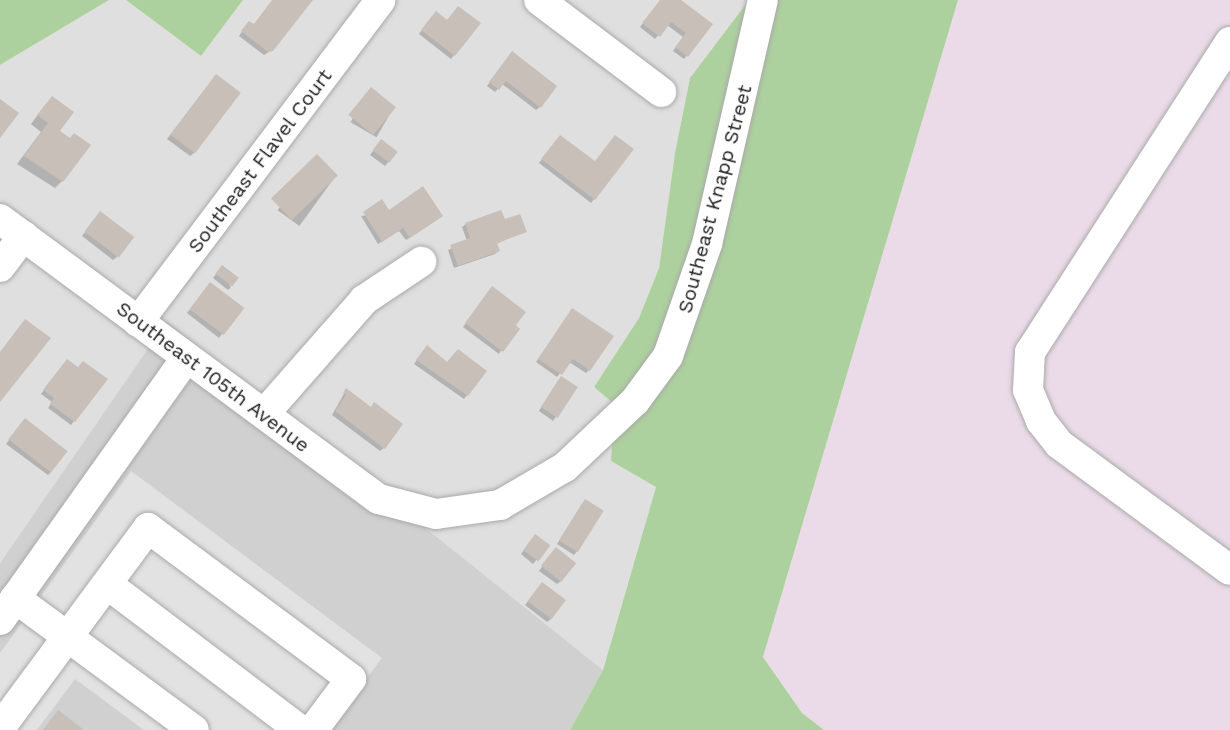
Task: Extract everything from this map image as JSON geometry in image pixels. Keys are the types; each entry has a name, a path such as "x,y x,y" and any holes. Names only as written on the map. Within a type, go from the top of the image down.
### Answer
{"street":[{"name":"Southeast Flavel Court","path":"138,321 381,0"},
{"path":"539,0 661,92"},
{"name":"Southeast Knapp Street","path":"436,514 500,505 541,483 589,446 660,371 676,339 707,244 763,0"},
{"path":"1230,42 1030,352 1028,390 1041,421 1059,444 1230,570"},
{"name":"Southeast 105th Avenue","path":"12,228 379,499 436,514"},
{"path":"0,267 12,228"},
{"path":"264,414 364,300 421,262"},
{"path":"186,358 8,609 68,637 194,730"},
{"path":"0,728 148,528 351,679 313,730"},
{"path":"106,584 300,730"}],"shaded area":[{"path":"109,0 126,0 201,56 243,0 749,0 690,78 675,153 659,268 639,318 594,387 614,404 611,461 656,487 603,670 167,321 0,563 0,65"},
{"path":"958,0 1230,0 1230,730 824,730 802,713 763,657"},
{"path":"167,321 603,670 570,730 0,730 0,563"},
{"path":"131,471 382,658 328,730 144,730 75,679 37,730 0,730 0,653"}],"green space":[{"path":"0,0 109,0 0,65"},
{"path":"126,0 243,0 201,56"},
{"path":"749,0 958,0 763,657 802,713 824,730 570,730 603,670 656,487 611,461 614,404 594,387 639,318 659,268 675,153 690,78"}],"building":[{"path":"272,0 313,0 273,51 268,52 241,31 249,21 254,24"},
{"path":"660,0 681,0 713,24 688,57 675,47 686,33 671,22 660,37 642,23"},
{"path":"458,6 481,23 455,56 421,30 436,11 447,20"},
{"path":"512,51 557,86 541,108 506,81 499,90 489,82"},
{"path":"216,74 241,93 195,153 170,135"},
{"path":"371,87 396,107 373,135 348,115"},
{"path":"52,96 74,112 60,131 70,138 74,133 91,145 63,182 24,156 48,123 37,115"},
{"path":"0,99 19,113 0,138"},
{"path":"560,135 595,161 615,135 634,149 595,200 541,159"},
{"path":"381,139 398,152 389,163 373,150"},
{"path":"317,154 338,176 292,220 271,198"},
{"path":"423,186 443,216 410,238 403,228 382,242 363,212 382,199 389,210"},
{"path":"501,210 505,219 520,214 527,232 497,243 500,251 458,266 450,245 470,238 465,223"},
{"path":"100,211 134,237 119,258 84,232"},
{"path":"222,265 239,278 232,286 215,274"},
{"path":"210,282 244,308 224,335 190,309"},
{"path":"492,286 526,312 516,325 520,329 503,352 465,323"},
{"path":"572,308 614,336 590,371 573,359 562,375 538,359"},
{"path":"25,319 51,338 0,402 0,352"},
{"path":"427,345 447,362 458,349 487,371 468,396 416,360"},
{"path":"67,359 78,367 83,361 108,379 75,422 50,404 54,398 43,390"},
{"path":"561,376 578,387 558,418 541,407"},
{"path":"346,388 371,407 374,402 403,424 385,449 335,411 346,395 343,393"},
{"path":"25,418 68,451 51,473 8,439"},
{"path":"585,499 604,511 578,552 559,541"},
{"path":"535,534 550,545 539,561 523,550"},
{"path":"556,547 576,563 561,582 541,566"},
{"path":"542,582 566,600 552,619 528,601"},
{"path":"58,710 84,730 43,730"}]}
